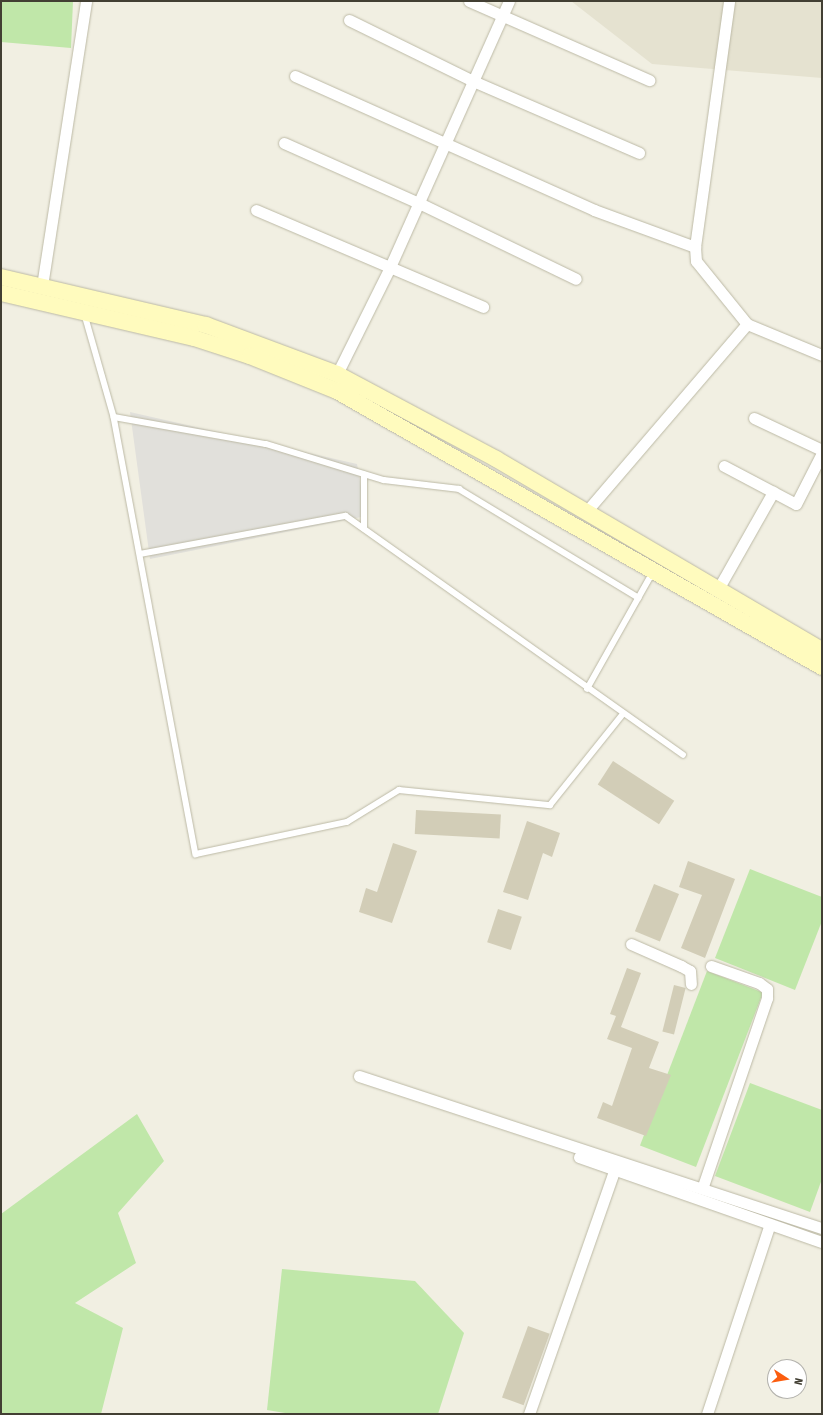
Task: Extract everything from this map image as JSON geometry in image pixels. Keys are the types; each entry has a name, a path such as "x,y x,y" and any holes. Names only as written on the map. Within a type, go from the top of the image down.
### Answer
{"main road":[{"path":"1,277 206,325 337,374 496,459 585,514 822,650"},
{"path":"1,293 84,309 250,356 337,391 822,667"}],"street":[{"path":"42,286 86,1"},
{"path":"469,1 649,80"},
{"path":"337,374 390,267 474,81 508,1"},
{"path":"729,1 695,248 696,261 747,324 822,355"},
{"path":"349,20 474,81 639,153"},
{"path":"295,76 594,210 695,248"},
{"path":"284,143 419,203 576,279"},
{"path":"256,210 483,307"},
{"path":"585,514 747,324"},
{"path":"754,418 822,450"},
{"path":"724,466 796,504 822,453"},
{"path":"717,591 773,492"},
{"path":"631,944 690,971 691,984"},
{"path":"703,1186 767,998 767,989 759,983 711,966"},
{"path":"358,1076 703,1186 822,1228"},
{"path":"579,1157 822,1242"},
{"path":"529,1414 615,1169"},
{"path":"707,1414 770,1224"}],"lane":[{"path":"84,309 114,417 196,854 347,822 399,790 550,805 623,714"},
{"path":"114,417 266,444 364,475 459,489 639,598"},
{"path":"364,475 364,529"},
{"path":"140,554 346,516 587,689 683,755"},
{"path":"587,689 653,572"}],"shaded area":[{"path":"571,1 822,1 822,78 652,64"},
{"path":"130,412 357,464 366,516 150,559"}],"green space":[{"path":"1,1 73,1 71,48 1,42"},
{"path":"750,869 822,897 822,921 795,990 715,958"},
{"path":"707,971 763,993 696,1167 640,1146"},
{"path":"750,1083 822,1110 822,1179 810,1212 715,1176"},
{"path":"137,1114 164,1161 118,1213 136,1263 75,1303 123,1328 101,1414 1,1414 1,1214"},
{"path":"282,1269 415,1281 464,1333 438,1414 291,1414 267,1410"}],"building":[{"path":"613,761 674,801 659,824 598,784"},
{"path":"416,810 501,814 500,838 415,834"},
{"path":"527,821 560,833 552,857 543,853 528,900 503,892"},
{"path":"393,843 417,851 392,923 359,912 366,888 377,892"},
{"path":"688,861 735,879 705,958 681,948 702,895 679,887"},
{"path":"654,884 679,894 660,941 635,931"},
{"path":"498,909 522,917 511,950 487,942"},
{"path":"627,968 641,973 621,1027 659,1042 649,1068 671,1075 646,1136 597,1118 603,1102 612,1106 632,1048 607,1039 616,1016 610,1014"},
{"path":"674,985 686,988 674,1034 662,1032"},
{"path":"528,1326 550,1334 524,1405 502,1397"}]}
